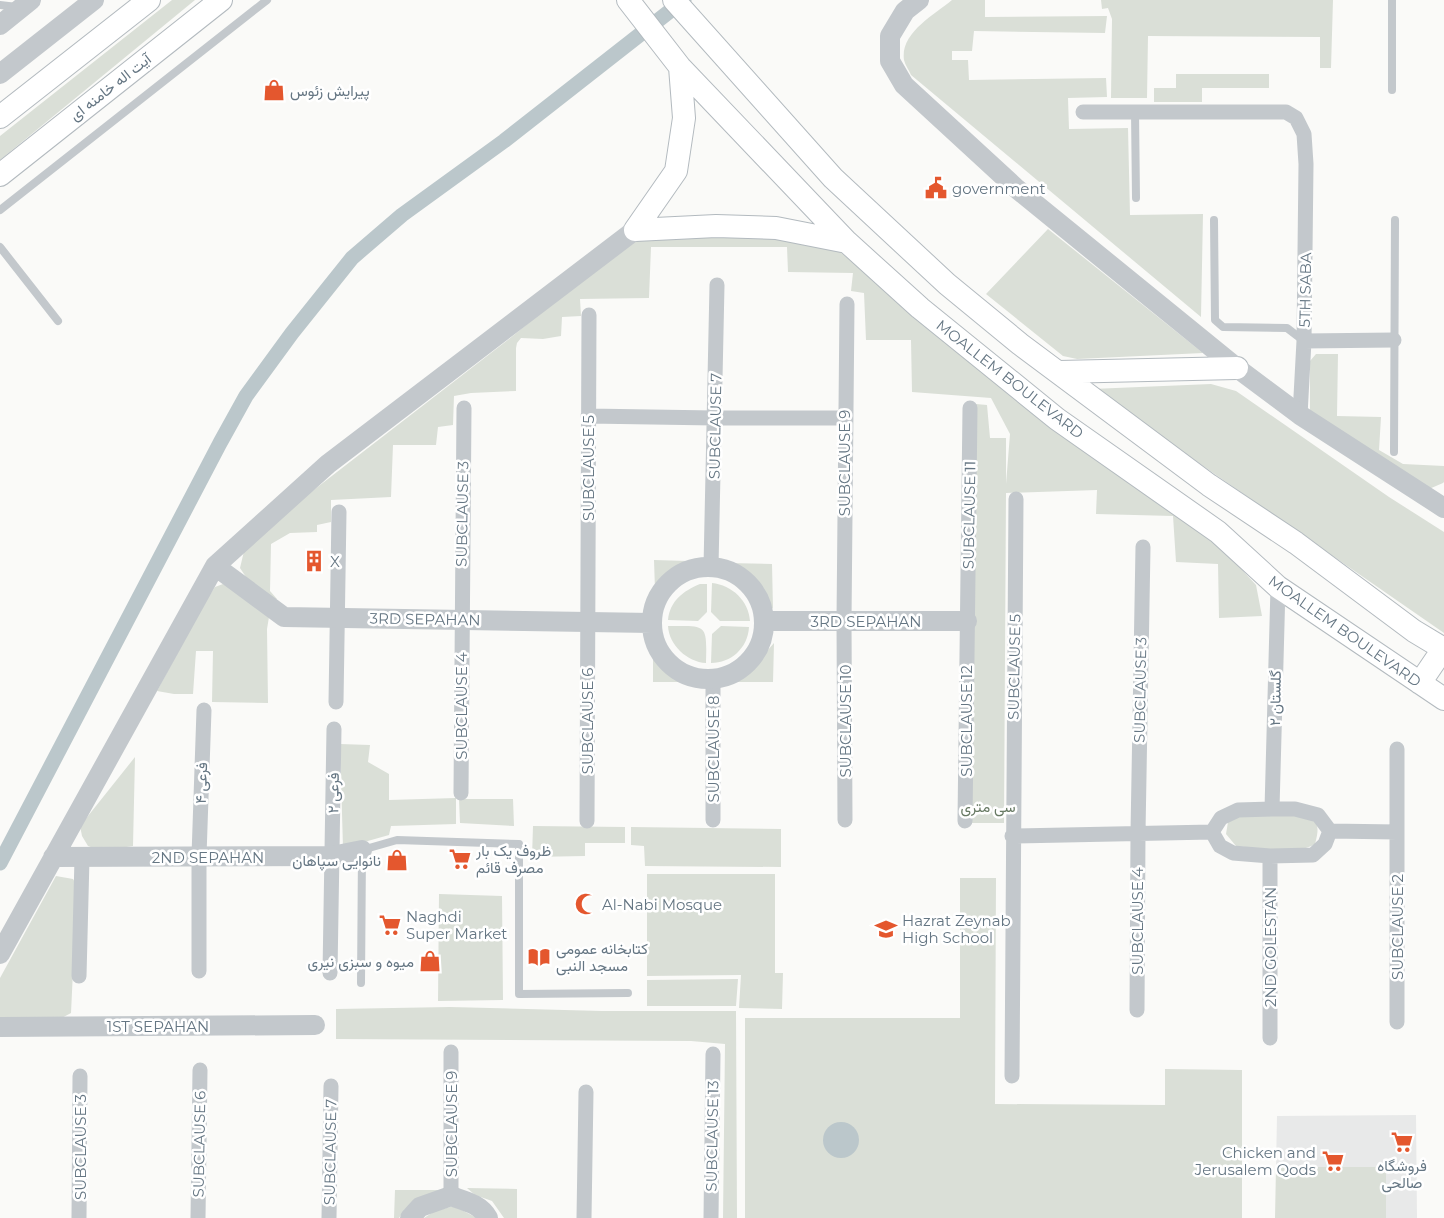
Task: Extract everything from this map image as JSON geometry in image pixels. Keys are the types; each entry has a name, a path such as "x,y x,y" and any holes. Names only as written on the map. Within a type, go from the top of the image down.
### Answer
{"main road":[{"path":"0,116 149,0"},
{"name":"آیت اله خامنه ای","path":"0,175 221,0"},
{"name":"MOALLEM BOULEVARD","path":"628,0 680,67 847,242 920,308 1057,419 1218,532 1278,587 1444,699"},
{"path":"674,0 834,178 947,284 1020,344 1060,372 1208,485 1296,543 1414,631 1444,649 1420,683"},
{"path":"636,230 676,171 684,118 680,67"},
{"path":"636,230 716,226 776,228 847,242"},
{"path":"920,308 947,284"},
{"path":"1060,372 1237,368"}],"street":[{"path":"0,74 94,0"},
{"path":"919,0 905,11 890,36 890,61 904,85 1017,189 1237,368 1300,415 1444,508"},
{"path":"0,25 26,4"},
{"name":"5TH SABA","path":"1083,112 1286,112 1296,118 1304,134 1306,164 1304,342 1300,415"},
{"path":"0,954 215,566 328,464 636,230"},
{"name":"SUBCLAUSE 7","path":"711,567 717,285"},
{"name":"SUBCLAUSE 9","path":"844,621 844,418 847,304"},
{"name":"SUBCLAUSE 5","path":"587,621 589,315"},
{"path":"1304,342 1394,340"},
{"name":"SUBCLAUSE 3","path":"461,620 464,408"},
{"name":"SUBCLAUSE 11","path":"967,621 970,408"},
{"path":"588,416 844,418"},
{"name":"SUBCLAUSE 5","path":"1012,836 1016,498"},
{"path":"336,702 339,512"},
{"name":"SUBCLAUSE 3","path":"1138,833 1143,547"},
{"name":"3RD SEPAHAN","path":"215,566 284,617 652,623"},
{"path":"711,567 728,570 742,578 754,590 762,605 765,621 762,638 755,654 744,667 729,675 713,679 694,678 678,670 664,658 656,642 652,623 655,605 664,589 677,576 693,569 711,567"},
{"name":"گلستان ۲","path":"1272,809 1278,587"},
{"name":"SUBCLAUSE 4","path":"461,620 461,794"},
{"name":"SUBCLAUSE 6","path":"587,621 587,821"},
{"name":"3RD SEPAHAN","path":"765,621 967,621"},
{"name":"SUBCLAUSE 10","path":"844,621 845,820"},
{"name":"SUBCLAUSE 12","path":"966,821 967,621"},
{"name":"SUBCLAUSE 8","path":"713,679 713,820"},
{"name":"فرعی ۴","path":"199,856 204,710"},
{"name":"فرعی ۲","path":"330,973 334,730"},
{"name":"SUBCLAUSE 2","path":"1396,1022 1397,749"},
{"path":"1212,832 1221,818 1238,810 1272,809 1295,809 1318,815 1330,831"},
{"path":"1212,832 1220,846 1233,853 1270,856 1313,855 1325,844 1330,831"},
{"path":"1330,831 1397,832"},
{"path":"1012,1076 1012,836 1212,832"},
{"name":"SUBCLAUSE 4","path":"1137,1010 1138,833"},
{"name":"2ND SEPAHAN","path":"53,857 332,856 362,850"},
{"path":"199,856 199,971"},
{"name":"2ND GOLESTAN","path":"1270,856 1270,1038"},
{"path":"79,976 82,858"},
{"name":"1ST SEPAHAN","path":"0,1027 316,1025"},
{"name":"SUBCLAUSE 9","path":"451,1052 451,1196"},
{"name":"SUBCLAUSE 13","path":"711,1218 713,1054"},
{"name":"SUBCLAUSE 6","path":"198,1218 200,1070"},
{"name":"SUBCLAUSE 3","path":"79,1218 80,1076"},
{"name":"SUBCLAUSE 7","path":"329,1218 331,1086"},
{"path":"584,1218 586,1092"},
{"path":"410,1218 420,1208 451,1196 469,1202 484,1210 488,1218"}],"lane":[{"path":"0,210 267,0"},
{"path":"1392,0 1392,90"},
{"path":"0,5 26,4"},
{"path":"1135,112 1136,198"},
{"path":"1214,220 1215,320 1223,327 1287,328 1304,342"},
{"path":"1394,452 1395,220"},
{"path":"0,247 58,321"},
{"path":"361,983 362,850 397,840 519,844 519,994 628,993"}],"shaded area":[{"path":"1416,1115 1417,1218 1386,1218 1386,1167 1276,1167 1277,1116"},
{"path":"841,1122 854,1127 859,1140 854,1153 841,1158 828,1153 823,1140 828,1127"}],"green space":[{"path":"172,0 195,0 0,160 0,136"},
{"path":"952,0 985,0 985,17 1107,16 1105,33 974,31 972,51 952,51 952,60 968,60 969,80 1106,78 1107,97 1068,98 1069,129 1128,128 1130,215 1203,214 1201,317 911,75 904,60 904,50 907,41 928,18"},
{"path":"1101,0 1333,0 1331,68 1320,68 1320,37 1148,36 1147,98 1111,98 1112,19 1108,8 1102,9"},
{"path":"1176,74 1269,74 1269,88 1202,88 1202,102 1154,102 1154,88 1176,88"},
{"path":"1048,229 1203,353 1077,359 1063,356 986,294"},
{"name":"سی متری","path":"724,231 835,248 1104,465 1221,547 1256,585 1262,616 1219,618 1218,564 1176,562 1173,516 1096,514 1097,490 1006,493 1004,823 971,823 976,404 987,405 990,438 1006,438 1006,484 1010,434 991,398 912,392 911,340 866,340 864,293 851,291 853,273 788,272 787,247 651,247 649,298 580,299 581,316 562,317 561,336 543,339 521,338 516,348 516,391 471,393 454,396 453,425 438,427 436,445 393,445 391,497 331,500 331,522 317,525 317,532 290,533 271,544 270,591 277,599 270,599 246,577 240,568 245,547 271,523 509,339 636,235"},
{"path":"1316,354 1338,354 1337,416 1381,417 1379,450 1403,464 1444,466 1443,483 1429,489 1313,416 1310,410 1310,361"},
{"path":"1211,384 1236,391 1389,497 1444,532 1444,633 1092,389"},
{"path":"654,560 688,561 655,590"},
{"path":"727,563 772,564 773,609 753,583"},
{"path":"712,583 726,587 738,595 746,607 750,621 720,621 711,612"},
{"path":"223,584 239,592 269,617 267,629 268,703 212,702 213,651 196,651 193,694 174,694 157,691 203,605 215,587"},
{"path":"700,584 707,584 707,612 698,621 668,620 671,607 678,598 683,593"},
{"path":"668,626 691,626 702,630 706,640 706,663 692,659 680,651 672,640"},
{"path":"721,626 749,627 748,635 742,648 732,657 711,663 712,634"},
{"path":"774,643 773,682 733,682 753,667"},
{"path":"653,648 670,667 692,682 653,682"},
{"path":"340,744 370,745 368,762 389,774 389,800 456,798 456,824 391,826 389,835 343,848"},
{"path":"135,757 133,846 101,851 88,846 82,836 80,826"},
{"path":"459,799 513,799 514,826 460,823"},
{"path":"1297,813 1313,820 1317,826 1318,831 1315,844 1307,848 1277,850 1236,846 1226,834 1228,822 1239,814"},
{"path":"533,826 625,827 625,843 585,843 585,856 532,857"},
{"path":"631,827 781,829 781,867 645,866 644,846 631,845"},
{"path":"647,874 775,874 775,973 783,973 782,1009 739,1008 741,975 647,976"},
{"path":"56,876 73,879 77,886 71,1013 58,1020 0,1021 0,978"},
{"path":"960,878 996,878 995,1104 1165,1105 1165,1069 1242,1070 1242,1218 745,1218 745,1018 960,1018"},
{"path":"439,894 502,896 503,1000 438,1001"},
{"path":"738,979 736,1006 647,1006 647,980"},
{"path":"450,1007 602,1011 736,1011 737,1218 723,1218 725,1044 691,1041 336,1039 336,1009"},
{"path":"1276,1167 1386,1167 1386,1218 1275,1218"},
{"path":"467,1188 517,1189 517,1218 504,1218 492,1201 475,1195"},
{"path":"395,1190 443,1190 405,1209 399,1218 394,1218"},
{"path":"454,1206 477,1218 424,1218 435,1211"}],"waterway":[{"path":"0,863 220,443 246,396 292,333 352,258 402,215 504,141 684,0"}],"place":[{"name":"پیرایش زئوس","path":"274,90"},
{"name":"government","path":"936,188"},
{"name":"X","path":"314,561"},
{"name":"ظروف یک بار مصرف قائم","path":"460,859"},
{"name":"نانوایی سپاهان","path":"397,860"},
{"name":"Al-Nabi Mosque","path":"586,904"},
{"name":"Naghdi Super Market","path":"390,925"},
{"name":"Hazrat Zeynab High School","path":"886,929"},
{"name":"کتابخانه عمومی مسجد النبی","path":"539,957"},
{"name":"میوه و سبزی نیری","path":"430,961"},
{"name":"فروشگاه صالحی","path":"1402,1142"},
{"name":"Chicken and Jerusalem Qods","path":"1333,1161"}]}
